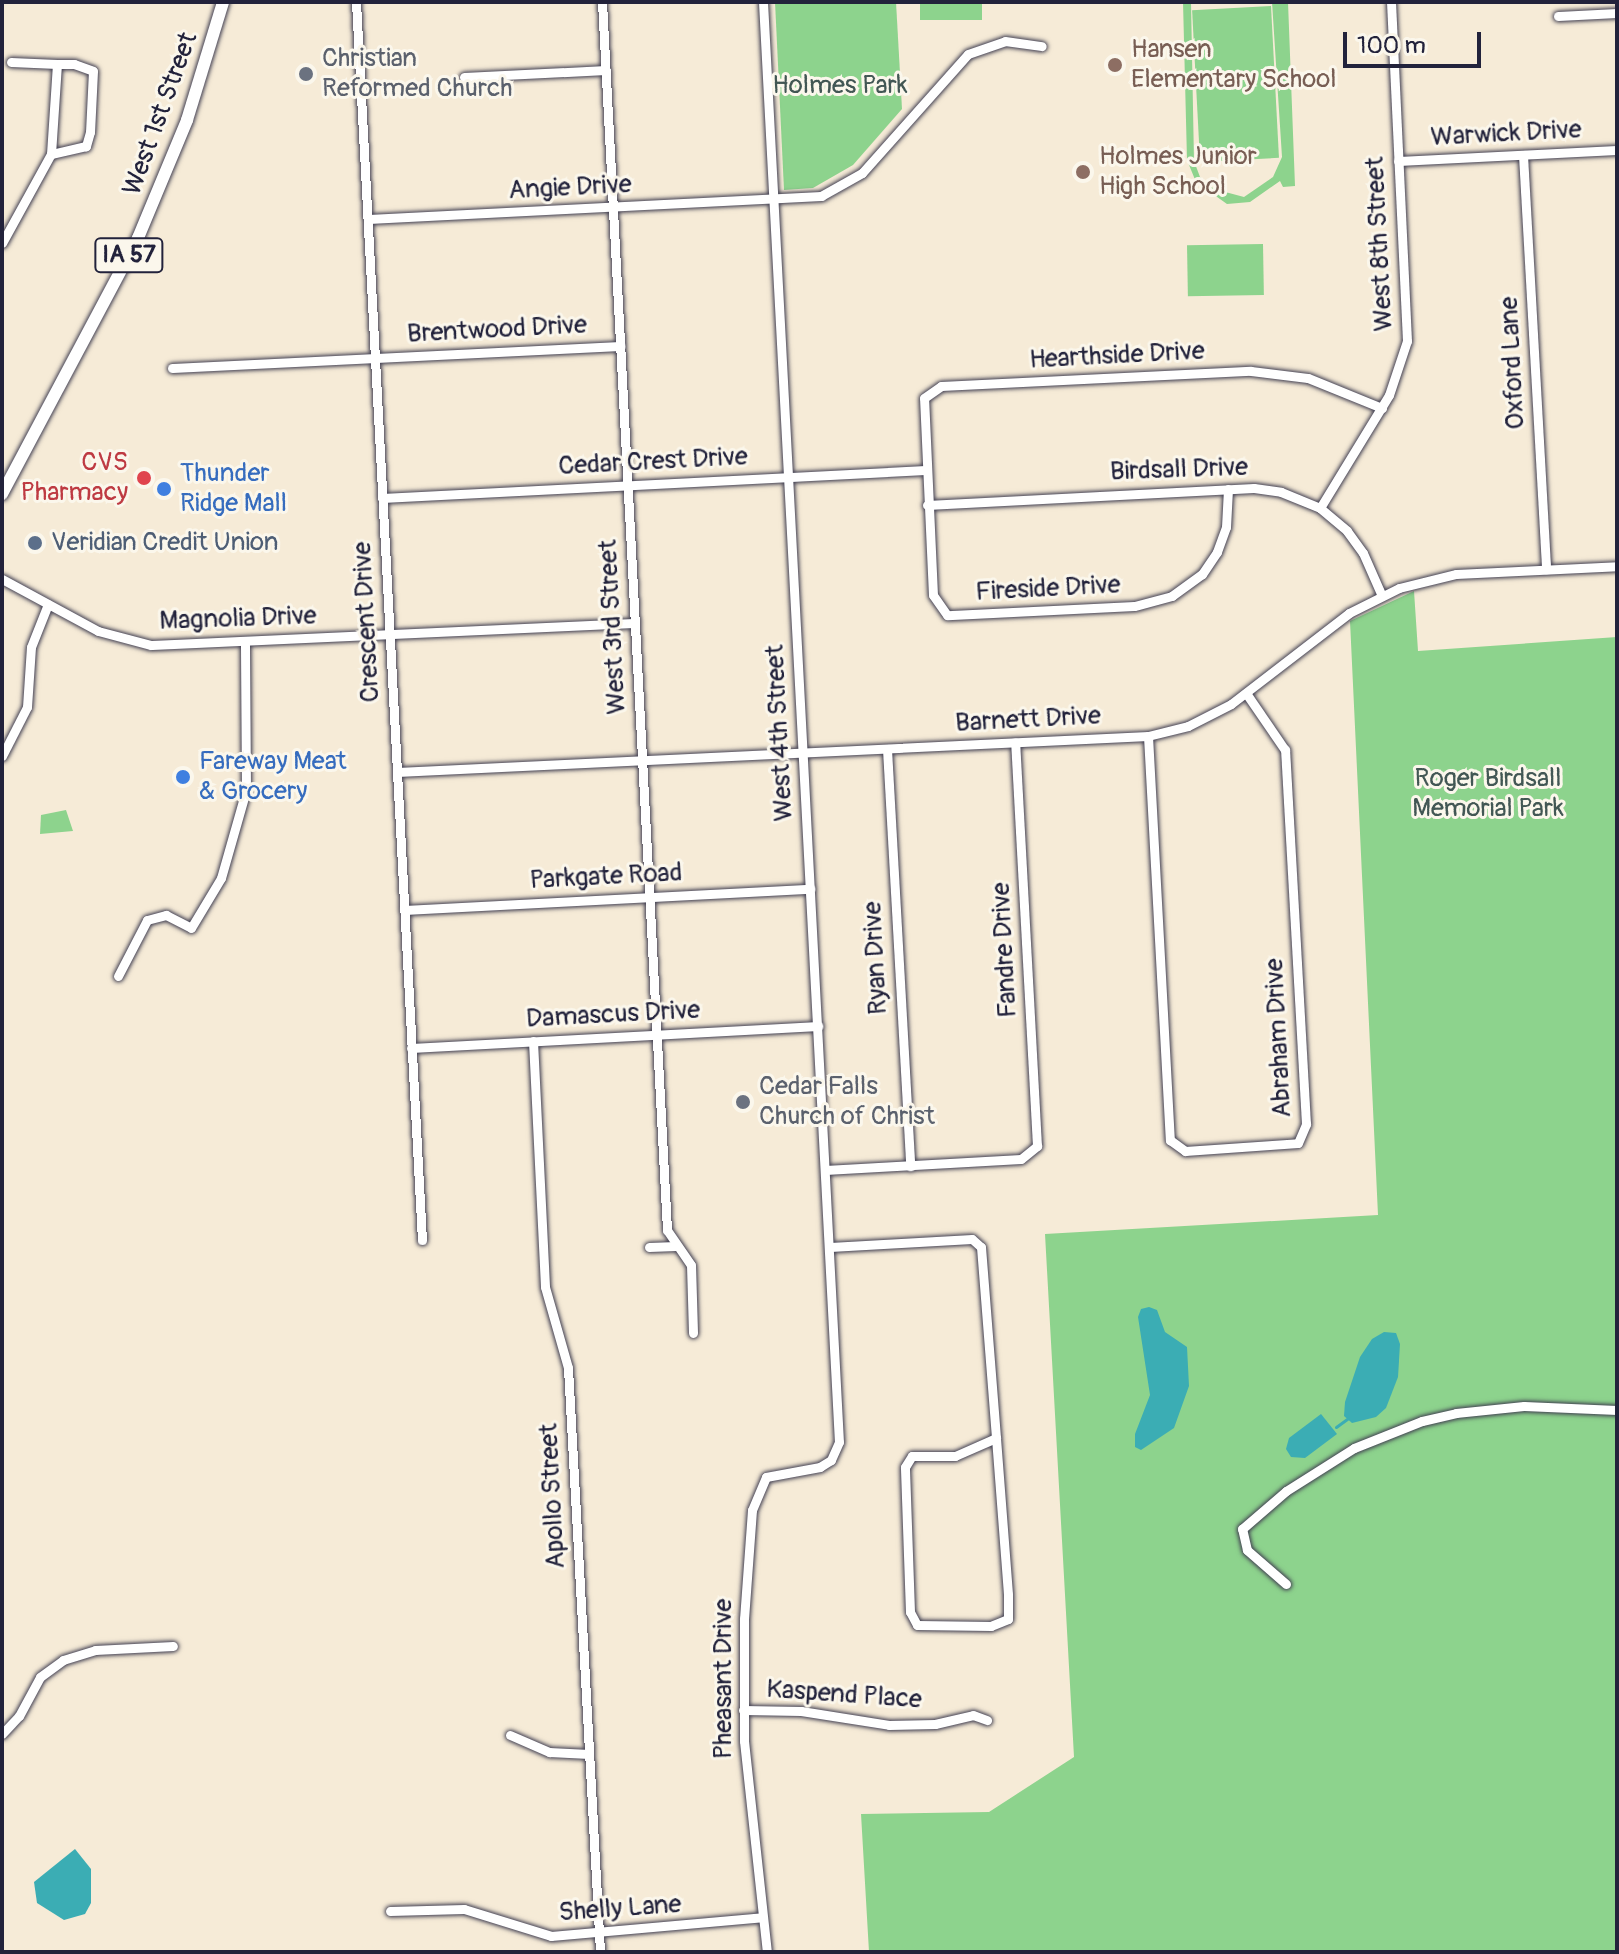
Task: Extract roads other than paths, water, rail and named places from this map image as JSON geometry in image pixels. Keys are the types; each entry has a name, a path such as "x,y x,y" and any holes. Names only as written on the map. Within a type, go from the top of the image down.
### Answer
{"main road":[{"name":"West 1st Street","path":"2,494 138,238 187,120 223,2"}],"street":[{"name":"Crescent Drive","path":"356,2 422,1240"},
{"name":"West 3rd Street","path":"602,2 667,1230 691,1265 693,1333"},
{"name":"West 4th Street","path":"763,2 830,1247 839,1442 831,1460"},
{"name":"West 8th Street","path":"1320,508 1382,408 1401,369 1409,325 1391,2"},
{"path":"1558,16 1617,13"},
{"name":"Angie Drive","path":"368,219 821,196 852,181 956,65 978,48 1005,41 1042,46"},
{"path":"11,62 57,64 93,71 93,105 86,146 49,156"},
{"path":"2,243 49,156 57,64"},
{"path":"464,77 606,70"},
{"name":"Warwick Drive","path":"1398,161 1617,150"},
{"name":"Oxford Lane","path":"1523,155 1546,569"},
{"name":"Brentwood Drive","path":"172,368 620,346"},
{"name":"Hearthside Drive","path":"925,470 922,405 927,393 941,386 1269,371 1324,383 1382,408"},
{"name":"Cedar Crest Drive","path":"382,498 925,470"},
{"name":"Fireside Drive","path":"925,470 934,601 953,616 1134,606 1172,596 1202,574 1217,552 1226,527 1228,489"},
{"name":"Birdsall Drive","path":"927,505 1228,489 1281,492 1320,508 1355,541 1382,596"},
{"name":"Barnett Drive","path":"397,772 1148,736 1202,720 1246,693 1349,613 1382,596 1456,574 1617,566"},
{"name":"Magnolia Drive","path":"2,579 98,631 136,643 245,642 635,623"},
{"path":"2,756 27,707 31,647 48,604"},
{"path":"118,976 147,920 166,915 191,928 221,878 246,790 245,642"},
{"name":"Abraham Drive","path":"1148,736 1170,1140 1185,1151 1298,1143 1306,1124 1285,750 1246,693"},
{"name":"Fandre Drive","path":"910,1166 1021,1159 1033,1153 1037,1139 1015,743"},
{"name":"Ryan Drive","path":"887,749 910,1166"},
{"name":"Parkgate Road","path":"404,910 810,889"},
{"name":"Damascus Drive","path":"411,1048 818,1026"},
{"name":"Apollo Street","path":"533,1041 545,1287 568,1368 600,1952"},
{"path":"825,1170 910,1166"},
{"path":"830,1247 978,1242 996,1438 1008,1619 991,1626 917,1625 910,1612 905,1467 912,1456 955,1456 996,1438"},
{"path":"649,1247 676,1246"},
{"path":"1286,1584 1247,1550 1242,1529 1297,1483 1354,1448 1422,1421 1456,1413 1524,1406 1617,1410"},
{"name":"Pheasant Drive","path":"767,1952 743,1710 745,1607 755,1495 774,1473 820,1467 831,1460"},
{"path":"2,1734 19,1716 40,1677 63,1660 95,1650 173,1646"},
{"name":"Kaspend Place","path":"743,1710 801,1711 889,1725 935,1724 973,1715 987,1720"},
{"path":"510,1735 549,1752 589,1754"},
{"name":"Shelly Lane","path":"390,1911 447,1907 533,1934 599,1933 762,1917"}],"water":[{"path":"1149,1307 1157,1310 1165,1332 1187,1347 1189,1386 1174,1428 1141,1450 1135,1447 1135,1434 1150,1395 1138,1317 1141,1309"},
{"path":"1384,1332 1396,1333 1400,1344 1398,1377 1386,1408 1376,1417 1352,1423 1344,1416 1345,1402 1360,1357 1372,1339"},
{"path":"1321,1414 1337,1434 1305,1458 1291,1457 1286,1449 1289,1438"},
{"path":"75,1849 91,1869 91,1903 85,1914 64,1920 37,1903 34,1882"}],"waterway":[{"path":"1336,1427 1347,1419"}],"place":[{"name":"Hansen Elementary School","path":"1115,65"},
{"name":"Christian Reformed Church","path":"306,74"},
{"name":"Holmes Junior High School","path":"1083,172"},
{"name":"CVS Pharmacy","path":"144,478"},
{"name":"Thunder Ridge Mall","path":"164,489"},
{"name":"Veridian Credit Union","path":"35,543"},
{"name":"Fareway Meat & Grocery","path":"183,777"},
{"name":"Cedar Falls Church of Christ","path":"743,1102"}],"park label":[{"name":"Holmes Park","path":"840,86"},
{"name":"Roger Birdsall Memorial Park","path":"1488,794"}]}
